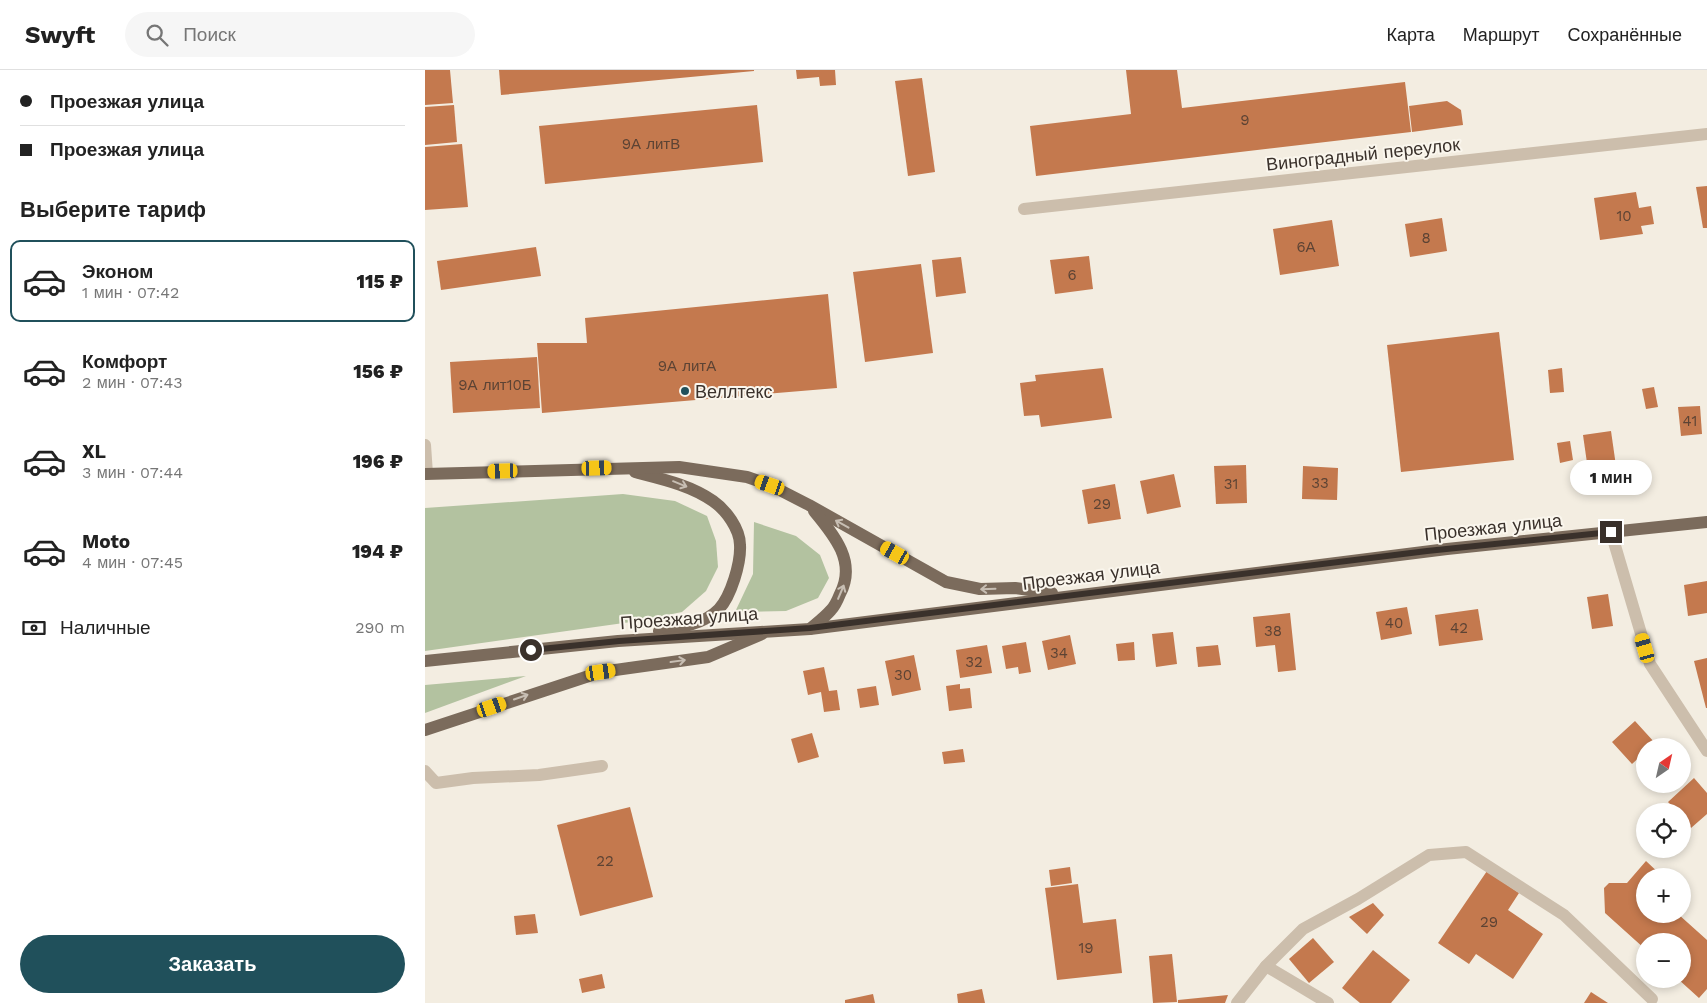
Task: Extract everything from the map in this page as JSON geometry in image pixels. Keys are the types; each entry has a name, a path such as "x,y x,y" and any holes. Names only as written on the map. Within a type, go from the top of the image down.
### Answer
{"main road":[{"path":"426,474 679,467 747,477 770,485 809,505 946,582 979,589 1015,588 1071,595"},
{"path":"616,468 672,481 714,502 733,523 741,544 735,579 719,610 703,620 678,628 619,641"},
{"path":"809,505 835,536 844,554 847,566 843,588 832,609 810,628"},
{"name":"Проезжая улица","path":"425,661 619,641 810,628 1447,549 1707,522"},
{"path":"425,730 601,672 708,657 771,630"}],"street":[{"name":"Виноградный переулок","path":"1024,209 1707,134"},
{"path":"425,445 426,474"},
{"path":"1611,532 1650,664 1707,751"},
{"path":"425,770 435,783 473,778 539,775 603,766"},
{"path":"1237,1003 1266,966 1303,929 1358,899 1429,855 1466,852 1564,915 1652,999"},
{"path":"1266,966 1328,1003"}],"green space":[{"path":"623,494 675,501 707,516 716,541 718,567 706,591 682,612 638,621 425,651 425,508"},
{"path":"754,522 796,536 820,555 829,578 818,598 786,611 735,612 753,574"},
{"path":"526,676 425,713 425,685"}],"building":[{"path":"425,70 450,70 453,103 425,105"},
{"path":"499,70 754,70 754,71 501,95"},
{"path":"796,70 835,70 836,85 820,86 819,77 797,79"},
{"path":"1126,70 1177,70 1182,108 1405,82 1411,132 1036,176 1030,126 1131,114"},
{"path":"922,78 935,172 908,176 895,81"},
{"path":"1447,101 1461,110 1463,125 1412,132 1409,106"},
{"path":"454,105 457,142 425,145 425,107"},
{"path":"757,105 763,162 545,184 539,126"},
{"path":"462,144 468,207 425,210 425,147"},
{"path":"1707,186 1707,228 1703,228 1696,187"},
{"path":"1636,192 1639,208 1651,206 1654,224 1641,226 1643,234 1600,240 1594,198"},
{"path":"1442,218 1447,251 1410,257 1405,224"},
{"path":"1332,220 1339,266 1280,275 1273,229"},
{"path":"536,247 541,276 441,290 437,261"},
{"path":"1089,256 1093,289 1055,294 1050,260"},
{"path":"961,257 966,293 936,297 932,260"},
{"path":"921,264 933,353 865,362 853,272"},
{"path":"828,294 837,388 542,413 537,343 587,343 585,318"},
{"path":"1499,332 1514,460 1401,472 1387,345"},
{"path":"537,357 540,408 453,413 450,362"},
{"path":"1103,368 1112,418 1041,427 1039,415 1024,416 1020,383 1036,381 1035,375"},
{"path":"1562,368 1564,392 1550,393 1548,370"},
{"path":"1654,387 1658,407 1646,409 1642,389"},
{"path":"1700,406 1702,434 1681,436 1678,407"},
{"path":"1611,431 1616,466 1588,470 1583,435"},
{"path":"1570,441 1573,460 1560,463 1557,443"},
{"path":"1246,465 1247,503 1216,504 1214,466"},
{"path":"1303,466 1338,468 1337,500 1302,499"},
{"path":"1174,474 1181,507 1147,514 1140,481"},
{"path":"1115,484 1121,519 1088,524 1082,490"},
{"path":"1707,581 1707,613 1688,616 1684,585"},
{"path":"1608,594 1613,626 1592,629 1587,597"},
{"path":"1407,607 1412,634 1381,640 1376,612"},
{"path":"1478,609 1483,640 1439,646 1435,615"},
{"path":"1290,613 1296,670 1278,672 1275,645 1256,647 1253,617"},
{"path":"1173,632 1177,664 1156,667 1152,634"},
{"path":"1070,635 1076,664 1048,670 1042,641"},
{"path":"1026,642 1031,672 1019,674 1018,667 1006,669 1002,646"},
{"path":"1134,642 1135,660 1118,661 1116,644"},
{"path":"987,645 992,673 960,678 956,650"},
{"path":"1218,645 1221,665 1198,667 1196,647"},
{"path":"914,655 921,690 892,696 885,661"},
{"path":"1707,658 1707,708 1706,708 1694,661"},
{"path":"824,667 829,691 837,690 840,710 824,712 821,692 808,695 803,671"},
{"path":"960,684 960,689 970,688 972,708 949,711 946,686"},
{"path":"876,686 879,705 860,708 857,689"},
{"path":"1635,721 1650,738 1636,738 1636,760 1632,764 1612,742"},
{"path":"812,733 819,757 798,763 791,739"},
{"path":"963,749 965,762 944,764 942,752"},
{"path":"1694,778 1707,793 1707,814 1691,828 1691,803 1668,802 1678,793 1691,793 1691,781"},
{"path":"630,807 653,897 580,916 557,825"},
{"path":"1646,861 1653,868 1640,868"},
{"path":"1070,867 1072,883 1051,886 1049,870"},
{"path":"1487,871 1519,893 1508,910 1543,934 1513,979 1476,954 1469,964 1438,943"},
{"path":"1636,873 1636,923 1688,923 1707,940 1707,989 1699,998 1688,988 1691,988 1691,933 1636,933 1636,941 1605,913 1604,888 1609,883 1627,883"},
{"path":"1078,884 1083,923 1116,919 1122,973 1057,980 1045,888"},
{"path":"1373,903 1384,915 1367,934 1349,917"},
{"path":"535,914 538,933 516,935 514,916"},
{"path":"1313,938 1334,962 1309,983 1289,959"},
{"path":"1373,950 1410,980 1391,1003 1360,1003 1342,988"},
{"path":"1172,954 1177,1002 1153,1003 1149,956"},
{"path":"602,974 605,988 582,993 579,979"},
{"path":"982,989 985,1003 958,1003 957,994"},
{"path":"1591,992 1608,1003 1584,1003"},
{"path":"873,994 875,1003 845,1003 845,1000"},
{"path":"1228,995 1225,1003 1178,1003 1178,1000"}],"place":[{"name":"Веллтекс","path":"685,391"}],"route":[{"path":"531,650 619,641 810,628 1427,551 1611,532"}]}
